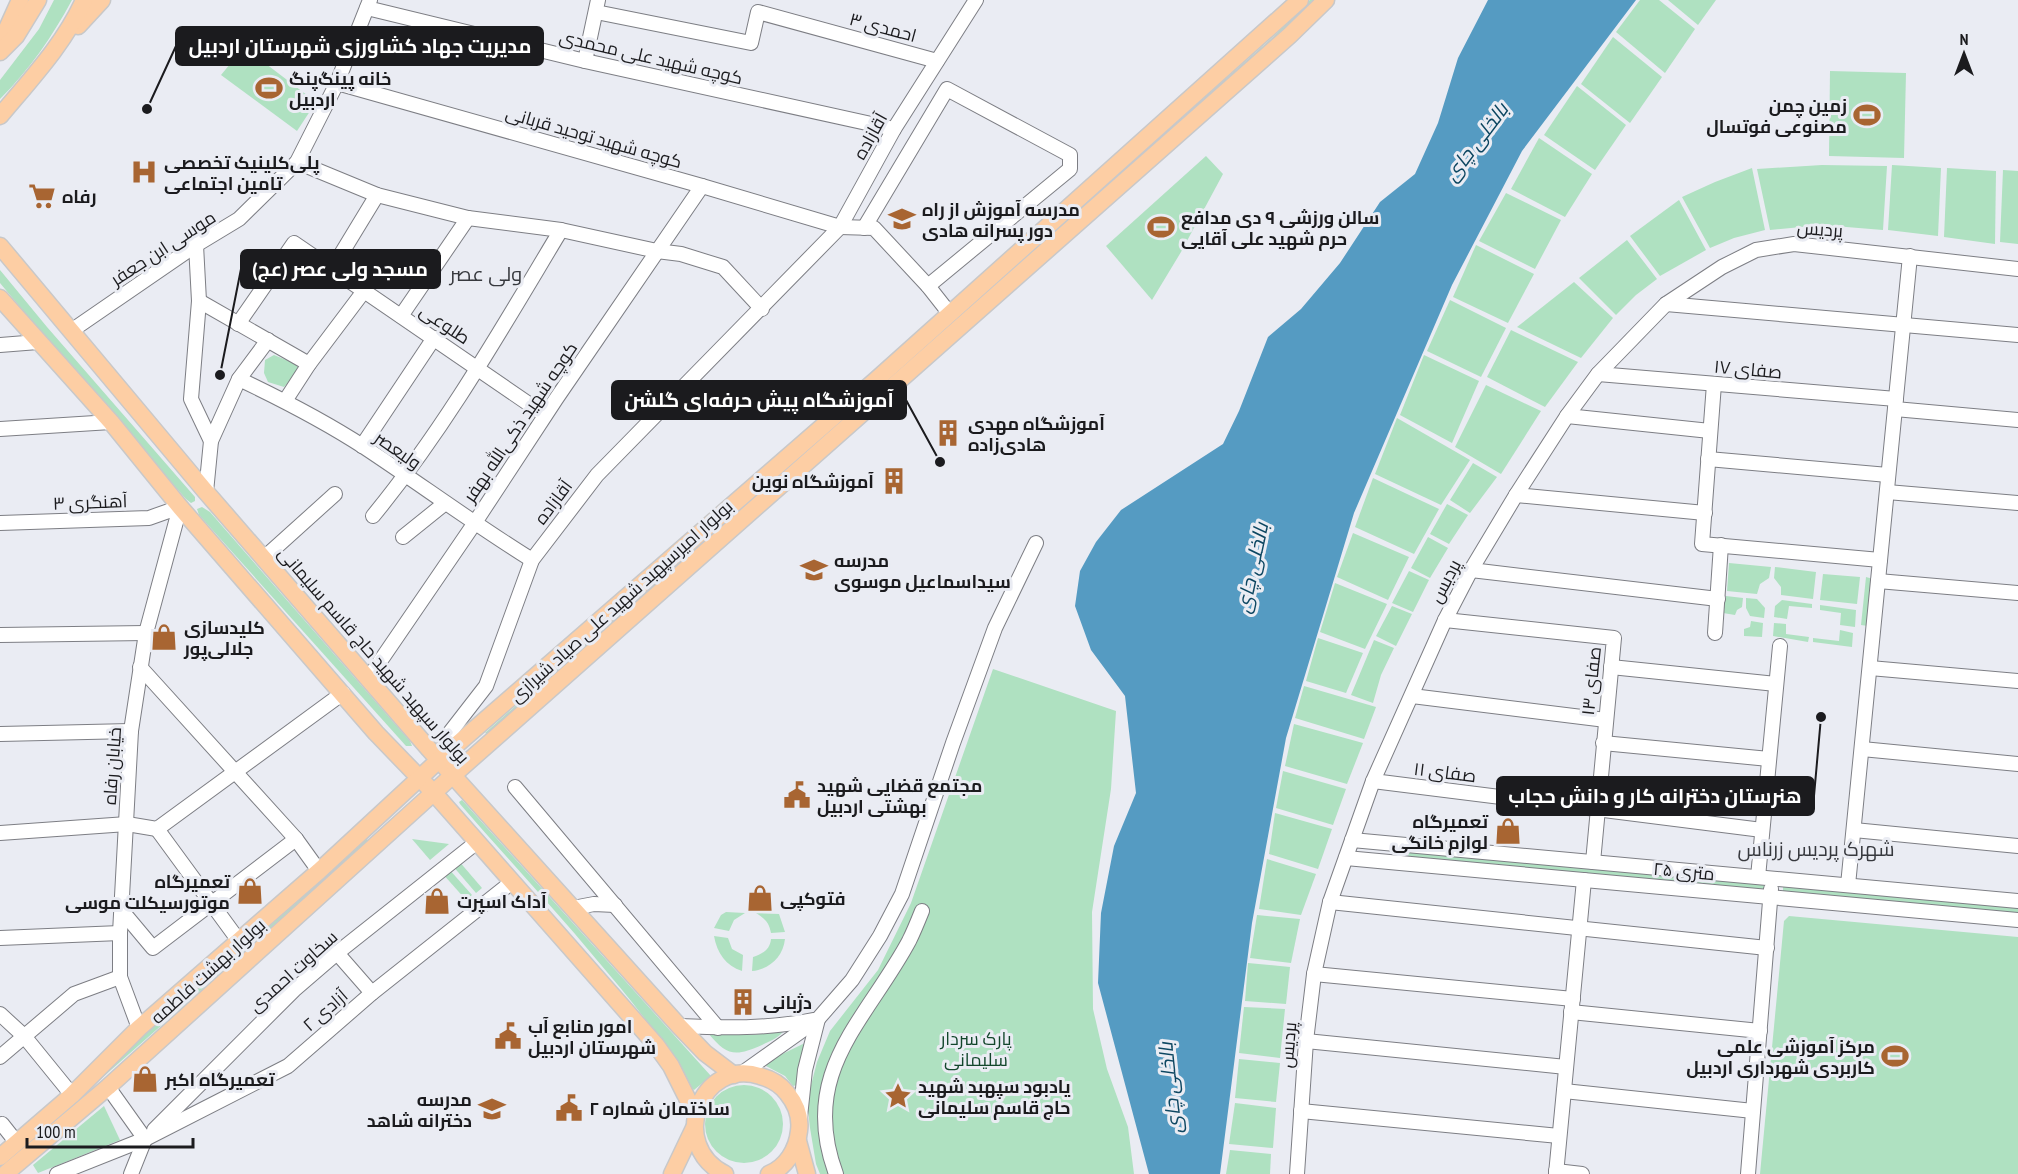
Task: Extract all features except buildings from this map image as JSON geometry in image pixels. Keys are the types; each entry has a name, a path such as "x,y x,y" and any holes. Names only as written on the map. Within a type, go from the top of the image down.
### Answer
{"main road":[{"path":"0,44 20,0"},
{"path":"0,52 16,36 38,0"},
{"name":"بولوار امیرسپهبد شهید علی صیاد شیرازی","path":"434,793 955,320 1300,0"},
{"name":"بولوار امیرسپهبد شهید علی صیاد شیرازی","path":"420,778 1289,36 1326,0"},
{"path":"0,116 96,1"},
{"name":"بولوار سپهبد شهید حاج قاسم سلیمانی","path":"0,246 206,492 453,776 679,1026 705,1053 738,1075"},
{"path":"0,298 111,422 180,507 376,733 434,793 656,1045 671,1066 695,1121 696,1140 700,1152 708,1162 725,1174"},
{"name":"بولوار بهشت فاطمه","path":"0,1157 72,1095 139,1029 319,871 420,778"},
{"name":"بولوار بهشت فاطمه","path":"5,1174 108,1087 434,793"},
{"path":"672,1174 695,1121 700,1101 709,1089 721,1080 738,1075 756,1075 771,1079 783,1088 795,1107 807,1174"},
{"path":"769,1174 784,1164 792,1153 799,1135"}],"street":[{"name":"آقازاده","path":"439,760 448,735 486,686 532,560 597,475 840,228 894,129 976,0"},
{"name":"کوچه شهید علی محمدی","path":"369,4 585,61 894,129"},
{"name":"موسی ابن جعفر","path":"71,331 196,245 240,219 297,162 338,82 369,4"},
{"name":"احمدی ۳","path":"597,6 751,43 758,12 937,61"},
{"path":"585,61 597,6"},
{"name":"کوچه شهید توحید قربانی","path":"338,82 840,228 864,228"},
{"path":"864,228 947,89 1070,155 1070,169 928,286"},
{"path":"297,162 377,195 468,218 561,230 681,254 723,267 762,309"},
{"name":"کوچه شهید ذکی‌الله بهفر","path":"368,679 702,186"},
{"path":"332,269 377,195"},
{"path":"401,316 468,218"},
{"path":"864,228 874,228 928,286 955,320"},
{"path":"373,516 405,476 478,369 561,230"},
{"name":"طلوعی","path":"238,324 294,243 545,415"},
{"name":"پردیس","path":"1297,1174 1306,1041 1314,974 1330,902 1373,781 1445,620 1471,570 1567,416 1598,374 1666,304 1722,267 1756,250 1794,244 2018,269"},
{"path":"196,245 199,301 191,399 211,441"},
{"path":"1848,885 1910,256"},
{"path":"285,401 309,364 364,291"},
{"path":"199,301 309,364"},
{"path":"1666,304 2018,335"},
{"path":"362,446 434,338"},
{"path":"206,492 211,441 239,379 267,340"},
{"path":"0,345 38,342"},
{"name":"صفای ۱۷","path":"1598,374 1714,384 2018,420"},
{"name":"ولیعصر","path":"239,379 285,401 362,446 444,504 532,560"},
{"path":"1714,384 1702,544 1880,560"},
{"path":"1567,416 1710,431"},
{"path":"0,429 111,422"},
{"path":"1708,459 1888,475"},
{"path":"1887,492 2018,503"},
{"path":"264,558 335,494"},
{"path":"1516,495 1704,513"},
{"path":"403,537 444,504"},
{"name":"آهنگری ۳","path":"0,523 149,518 180,507"},
{"name":"خیابان رفاه","path":"139,1029 120,977 120,933 131,731 146,633 180,507"},
{"path":"738,1075 818,1019 852,980 902,894 995,628 1036,543"},
{"path":"1715,633 1720,545"},
{"path":"1471,570 1718,599"},
{"path":"1878,581 2018,592"},
{"name":"صفای ۱۳","path":"1445,620 1614,638 1593,862"},
{"path":"0,636 146,633"},
{"path":"1758,877 1780,646"},
{"path":"140,667 296,839 319,871"},
{"path":"1611,667 1776,684"},
{"path":"1870,668 2018,681"},
{"path":"0,833 127,824 158,828 343,693"},
{"path":"1412,696 1606,720"},
{"path":"0,734 131,731"},
{"path":"1604,743 1769,759"},
{"path":"1862,749 2018,764"},
{"name":"صفای ۱۱","path":"1373,781 1762,830"},
{"path":"515,787 718,1028"},
{"path":"158,828 239,941"},
{"path":"1854,830 2018,846"},
{"path":"122,911 153,948 296,839"},
{"name":"۲۵ متری","path":"1352,840 2018,901"},
{"name":"سخاوت احمدی","path":"145,1139 294,990 477,842"},
{"name":"۲۵ متری","path":"1346,858 2018,920"},
{"path":"1748,1174 1772,878"},
{"path":"1582,1174 1556,1173 1584,880"},
{"name":"آزادی ۲","path":"57,1174 145,1139 288,1066 372,993 512,882"},
{"path":"1330,902 1767,948"},
{"path":"573,908 594,904 615,905"},
{"path":"836,1174 829,1150 825,1118 832,1072 844,1043 909,941 922,911"},
{"path":"0,938 120,933"},
{"path":"337,954 372,993"},
{"path":"1314,974 1572,1005 1760,1031"},
{"path":"0,1058 74,994 120,977"},
{"path":"0,1014 24,1036 72,1095"},
{"path":"679,1026 718,1028 790,1025 818,1019"},
{"path":"799,1135 805,1070 818,1019"},
{"path":"1306,1041 1566,1067"},
{"path":"108,1087 145,1139 130,1174"},
{"path":"1564,1091 1753,1110"},
{"path":"1301,1112 1559,1136"},
{"path":"0,1125 2,1124 17,1143"}],"green space":[{"path":"54,0 72,0 40,52 0,99 0,80 39,29"},
{"path":"1310,0 1318,0 960,317 958,314 1272,38"},
{"path":"1640,0 1659,0 1695,29 1665,73 1616,32"},
{"path":"1668,0 1716,0 1698,25"},
{"path":"1613,37 1662,77 1630,123 1581,84"},
{"name":"خانه پینگ‌پنگ اردبیل","path":"244,47 316,102 297,131 221,75"},
{"name":"زمین چمن مصنوعی فوتسال","path":"1830,71 1906,73 1904,158 1829,156"},
{"path":"1577,86 1626,125 1595,170 1544,135"},
{"path":"1539,138 1592,174 1565,217 1511,189"},
{"name":"سالن ورزشی ۹ دی مدافع حرم شهید علی آقایی","path":"1206,156 1223,174 1152,300 1106,246"},
{"path":"1822,165 1887,166 1883,230 1822,225 1770,230 1757,169"},
{"path":"1892,165 1941,168 1938,236 1888,230"},
{"path":"1752,168 1765,230 1734,238 1710,248 1682,197"},
{"path":"1947,168 1996,171 1995,244 1944,237"},
{"path":"2003,170 2018,171 2018,244 2000,242"},
{"path":"1506,193 1561,220 1535,269 1479,241"},
{"path":"1679,200 1706,250 1660,276 1630,236"},
{"path":"1627,240 1657,279 1636,295 1616,315 1579,278"},
{"path":"1476,245 1534,274 1508,323 1453,297"},
{"path":"0,270 195,497 195,501 191,503 186,499 79,378 0,283"},
{"path":"1574,282 1613,318 1581,358 1517,327"},
{"path":"1450,300 1506,328 1481,377 1427,351"},
{"path":"1511,330 1578,362 1545,407 1487,377"},
{"path":"923,345 928,346 488,734 485,733"},
{"path":"274,355 296,364 299,370 284,387 268,382 264,373 265,360"},
{"path":"1424,355 1479,381 1452,443 1400,415"},
{"path":"1486,385 1541,411 1501,474 1455,447"},
{"path":"1397,418 1470,460 1441,505 1375,474"},
{"path":"1473,463 1497,477 1470,513 1450,500"},
{"path":"1373,478 1439,509 1414,554 1355,527"},
{"path":"1447,504 1468,515 1449,544 1430,534"},
{"path":"202,507 210,512 412,746 406,746 199,515 197,509"},
{"path":"1353,533 1409,557 1388,600 1337,577"},
{"path":"1428,537 1448,548 1430,578 1411,568"},
{"path":"1729,563 1771,567 1769,578 1760,584 1757,594 1727,591"},
{"path":"1775,567 1816,572 1813,599 1781,595 1781,587 1774,578"},
{"path":"1409,571 1429,580 1413,612 1392,603"},
{"path":"1823,574 1860,577 1857,604 1820,600"},
{"path":"1866,577 1873,579 1868,626 1861,625"},
{"path":"1335,583 1387,604 1365,649 1320,632"},
{"path":"1726,596 1743,598 1742,607 1735,615 1723,613"},
{"path":"1746,598 1757,599 1765,608 1764,618 1750,616 1746,608"},
{"path":"1782,600 1812,604 1812,608 1789,606 1787,619 1774,617 1775,606"},
{"path":"1820,605 1856,610 1855,627 1840,625 1841,613 1820,610"},
{"path":"1392,606 1412,614 1396,646 1376,636"},
{"path":"1751,621 1763,623 1762,637 1744,636 1744,629 1750,627"},
{"path":"1774,623 1786,624 1786,634 1809,637 1808,642 1773,636"},
{"path":"1840,630 1853,633 1852,647 1813,642 1813,638 1839,641"},
{"path":"1318,638 1363,653 1346,693 1306,681"},
{"path":"1374,640 1394,648 1381,675 1373,703 1351,695"},
{"name":"پارک سردار سلیمانی","path":"993,669 1116,711 1111,789 1092,912 1093,1009 1107,1069 1128,1127 1134,1174 820,1174 816,1164 807,1101 817,1062 830,1031 878,970 911,903"},
{"path":"1304,686 1376,707 1364,739 1295,718"},
{"path":"1294,724 1363,743 1347,784 1285,766"},
{"path":"1283,771 1346,789 1333,825 1276,808"},
{"path":"462,800 711,1076 694,1090 690,1087 669,1053 634,1005 563,920 460,804"},
{"path":"1275,813 1332,829 1318,869 1269,854"},
{"path":"367,839 369,842 0,1168 0,1162 362,841"},
{"path":"412,839 449,844 430,860"},
{"path":"1409,852 1765,885 1765,890 1408,857"},
{"path":"1267,859 1316,874 1301,915 1259,909"},
{"path":"458,860 482,888 476,893 452,865"},
{"path":"448,868 472,895 466,900 442,873"},
{"path":"1783,885 2018,907 2018,913 1783,892"},
{"path":"726,912 745,913 734,920 729,931 714,928 721,915"},
{"path":"756,913 779,914 785,932 771,933 766,921"},
{"path":"1257,915 1300,919 1291,963 1250,958"},
{"name":"مرکز آموزشی علمی کاربردی شهرداری اردبیل","path":"1789,916 2018,937 2018,1174 1760,1174 1784,921"},
{"path":"714,936 728,938 732,949 743,955 742,971 731,966 723,958"},
{"path":"771,939 785,939 782,951 770,965 752,971 753,957 765,951"},
{"path":"1248,963 1290,967 1286,1004 1245,1001"},
{"path":"1244,1007 1285,1009 1280,1058 1239,1053"},
{"path":"783,1032 762,1045 738,1053 726,1050 708,1033 750,1035"},
{"path":"807,1042 797,1085 793,1086 785,1076 766,1066 768,1061"},
{"path":"1239,1059 1280,1063 1276,1102 1235,1098"},
{"path":"736,1085 752,1085 766,1091 777,1102 783,1116 783,1132 777,1146 766,1157 752,1163 736,1163 722,1157 711,1146 705,1132 705,1116 711,1102 722,1091"},
{"path":"1235,1103 1276,1108 1273,1148 1229,1144"},
{"path":"104,1106 120,1140 38,1173 33,1165"},
{"path":"1230,1150 1271,1154 1270,1174 1226,1174"}],"water":[{"name":"بالخلی چای","path":"1488,0 1636,0 1522,151 1452,285 1354,513 1286,738 1252,923 1220,1174 1149,1174 1098,983 1101,913 1114,846 1136,793 1125,696 1091,650 1075,606 1080,571 1096,542 1121,510 1223,444 1239,411 1268,337 1301,309 1340,263 1380,202 1415,174 1438,123 1458,58"}],"place":[{"name":"خانه پینگ‌پنگ اردبیل","path":"269,88"},
{"name":"مدیریت جهاد کشاورزی شهرستان اردبیل","path":"147,109"},
{"name":"زمین چمن مصنوعی فوتسال","path":"1867,115"},
{"name":"پلی‌کلینیک تخصصی تامین اجتماعی","path":"144,172"},
{"name":"رفاه","path":"42,196"},
{"name":"مدرسه آموزش از راه دور پسرانه هادی","path":"902,219"},
{"name":"سالن ورزشی ۹ دی مدافع حرم شهید علی آقایی","path":"1161,227"},
{"name":"مسجد ولی عصر (عج)","path":"220,375"},
{"name":"آموزشگاه مهدی هادی‌زاده","path":"948,433"},
{"name":"آموزشگاه پیش حرفه‌ای گلشن","path":"940,462"},
{"name":"آموزشگاه نوین","path":"894,481"},
{"name":"مدرسه سیداسماعیل موسوی","path":"814,570"},
{"name":"کلیدسازی جلالی‌پور","path":"164,637"},
{"name":"هنرستان دخترانه کار و دانش حجاب","path":"1821,717"},
{"name":"مجتمع قضایی شهید بهشتی اردبیل","path":"797,795"},
{"name":"تعمیرگاه لوازم خانگی","path":"1508,831"},
{"name":"تعمیرگاه موتورسیکلت موسی","path":"250,891"},
{"name":"فتوکپی","path":"760,898"},
{"name":"آداک اسپرت","path":"437,901"},
{"name":"دژبانی","path":"743,1002"},
{"name":"امور منابع آب شهرستان اردبیل","path":"508,1036"},
{"name":"مرکز آموزشی علمی کاربردی شهرداری اردبیل","path":"1895,1056"},
{"name":"تعمیرگاه اکبر","path":"145,1079"},
{"name":"یادبود سپهبد شهید حاج قاسم سلیمانی","path":"898,1096"},
{"name":"ساختمان شماره ۲","path":"569,1108"},
{"name":"مدرسه دخترانه شاهد","path":"492,1109"}],"district":[{"name":"ولی عصر","path":"486,274"},
{"name":"شهرک پردیس زرناس","path":"1816,849"}]}
